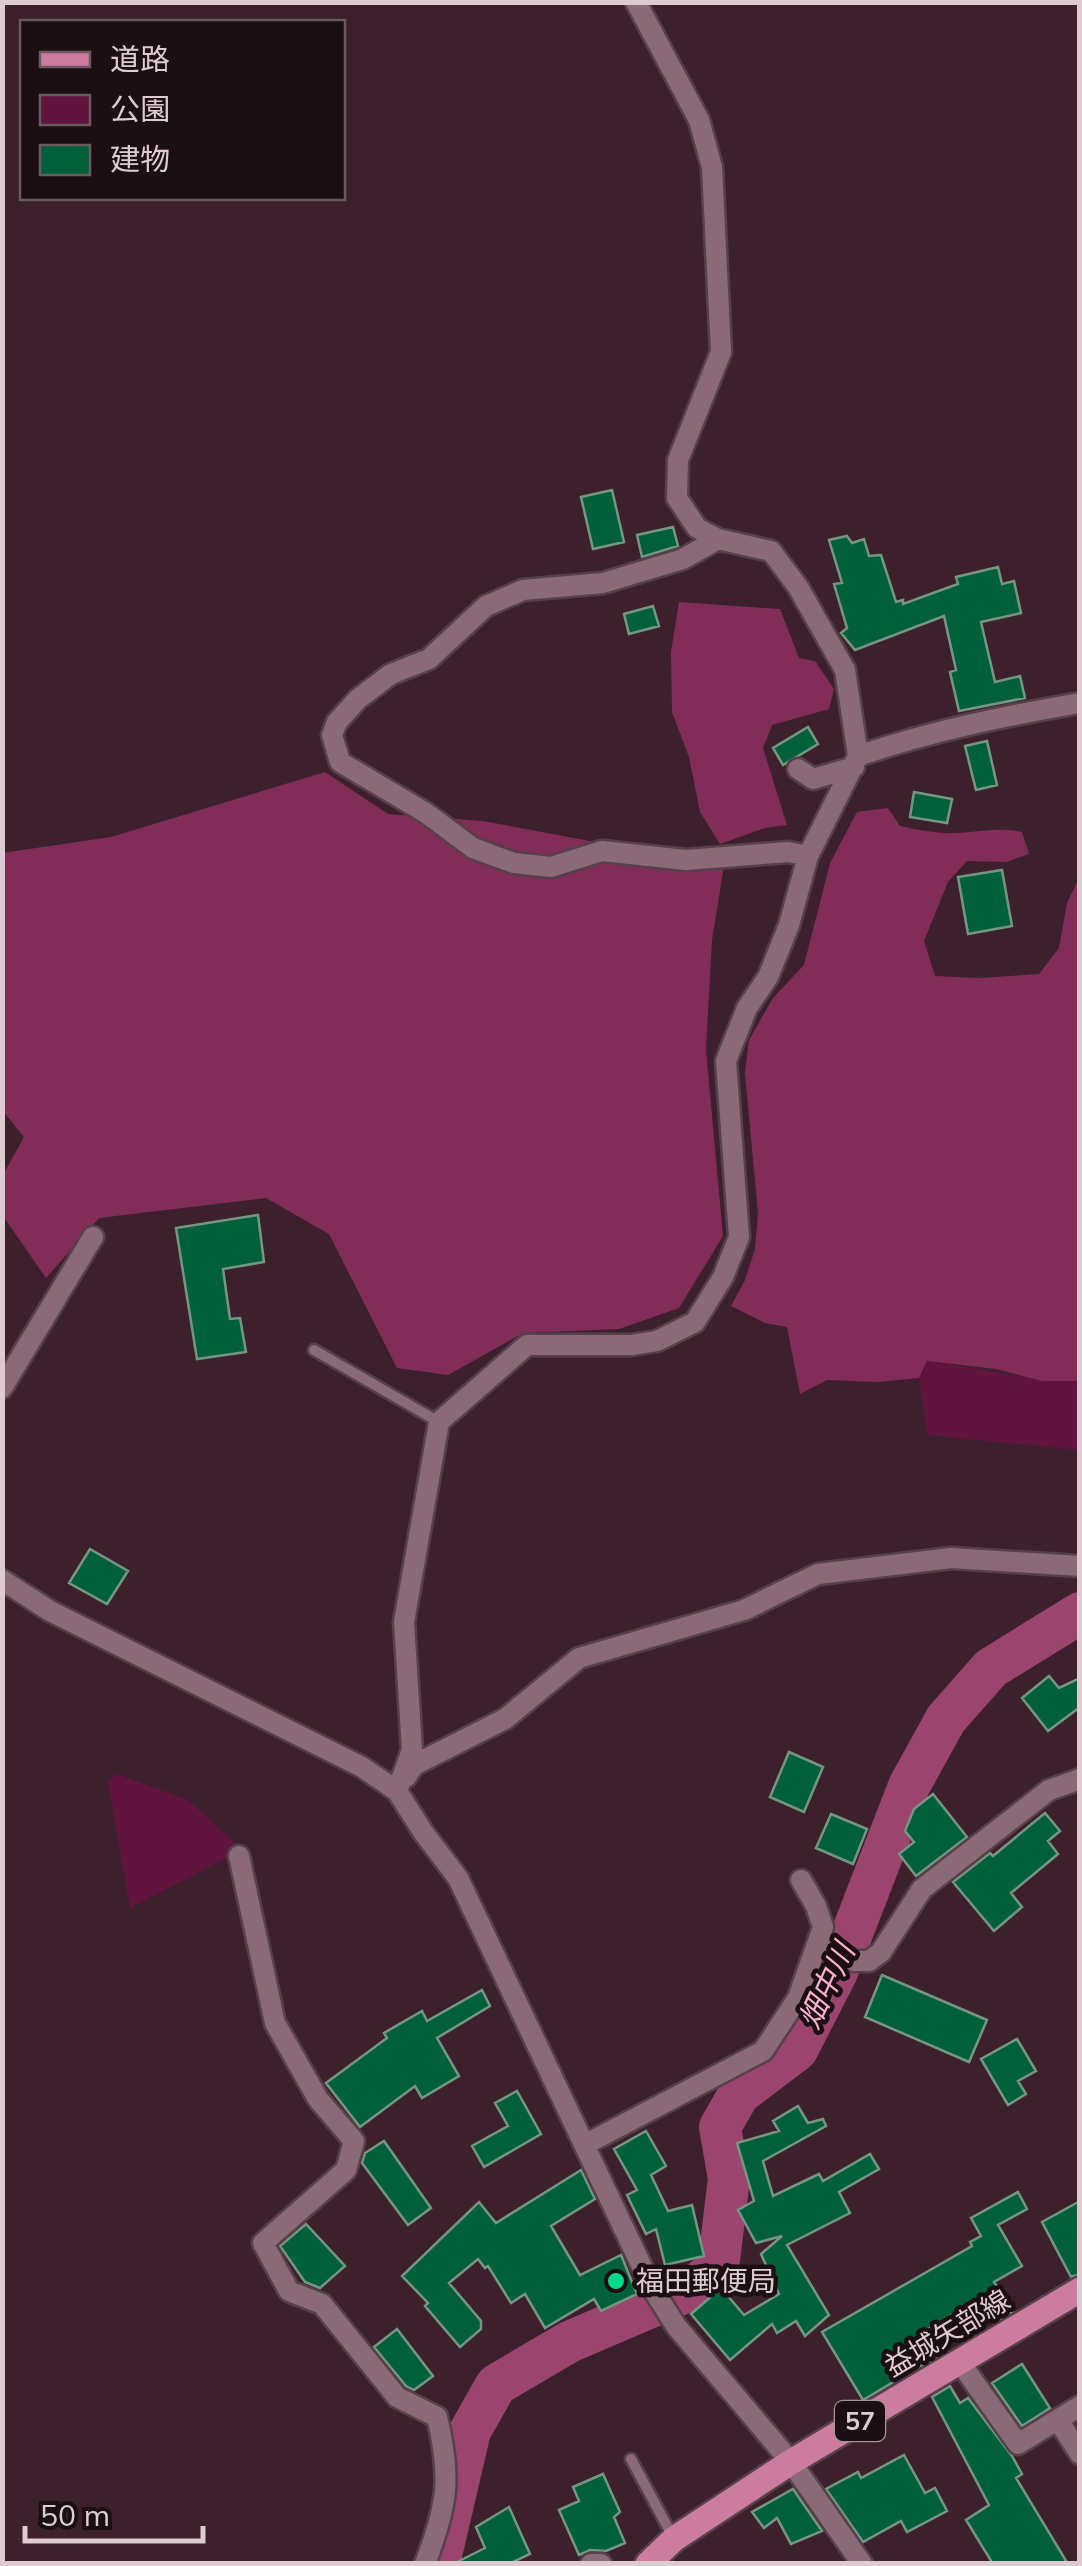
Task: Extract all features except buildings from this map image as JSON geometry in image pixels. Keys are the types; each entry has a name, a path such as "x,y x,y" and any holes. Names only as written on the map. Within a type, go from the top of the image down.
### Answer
{"main road":[{"name":"益城矢部線","path":"648,2564 674,2539 790,2462 1080,2290"}],"street":[{"path":"397,1791 412,1750 404,1622 439,1422 527,1345 631,1346 657,1341 695,1322 723,1277 740,1237 726,1060 747,1008 768,977 790,925 808,856 856,762 845,670 798,587 771,552 718,539 696,528 678,498 678,460 721,352 712,167 700,120 636,2"},
{"path":"718,539 683,559 603,583 523,590 486,606 428,660 392,674 358,698 332,735 340,762 426,813 473,848 514,863 551,866 602,851 686,860 788,852 808,856"},
{"path":"798,769 813,780 904,740 980,720 1080,702"},
{"path":"2,1388 93,1237"},
{"path":"397,1791 414,1765 505,1719 579,1658 744,1610 818,1574 950,1558 1080,1566"},
{"path":"2,1580 50,1611 311,1740 397,1791 458,1878 652,2288 676,2326 790,2462 862,2564"},
{"path":"823,1946 854,1961 869,1961 881,1952 922,1889 1049,1790 1080,1779"},
{"path":"239,1856 275,2023 318,2099 354,2141 346,2170 263,2243 289,2290 322,2304 397,2397 437,2418 446,2454 446,2494 425,2564"},
{"path":"586,2144 763,2051 798,1998 823,1946 823,1927 801,1880"},
{"path":"959,2362 1018,2444 1080,2406"},
{"path":"1058,2420 1080,2454"},
{"path":"590,2564 601,2564"}],"lane":[{"path":"314,1350 439,1422"},
{"path":"631,2459 674,2539"}],"green space":[{"path":"927,1361 1079,1381 1079,1450 927,1435 919,1378"},
{"path":"117,1774 188,1800 235,1843 230,1856 130,1908 108,1780"}],"shaded area":[{"path":"679,602 780,609 799,658 815,661 834,689 829,709 772,725 763,748 787,825 765,828 720,844 700,812 689,757 672,712 671,652"},
{"path":"325,772 388,814 483,821 724,866 712,940 706,1050 723,1236 679,1308 619,1329 523,1333 448,1375 397,1368 329,1234 266,1198 99,1218 46,1278 3,1216 3,1175 24,1137 3,1111 2,853 111,837"},
{"path":"888,808 900,826 921,830 1022,832 1029,854 1006,862 967,861 948,882 924,941 935,976 1039,974 1059,948 1067,903 1079,878 1079,1381 1042,1381 996,1369 927,1361 919,1378 876,1382 827,1380 800,1394 787,1327 765,1323 731,1306 755,1249 758,1213 745,1073 749,1040 773,998 804,965 830,863 857,812"}],"waterway":[{"name":"畑中川","path":"439,2564 470,2431 496,2385 569,2342 688,2291 718,2268 729,2179 720,2127 739,2094 797,2050 837,1972 909,1786 946,1719 991,1668 1080,1613"}],"place":[{"name":"福田郵便局","path":"616,2281"}]}
